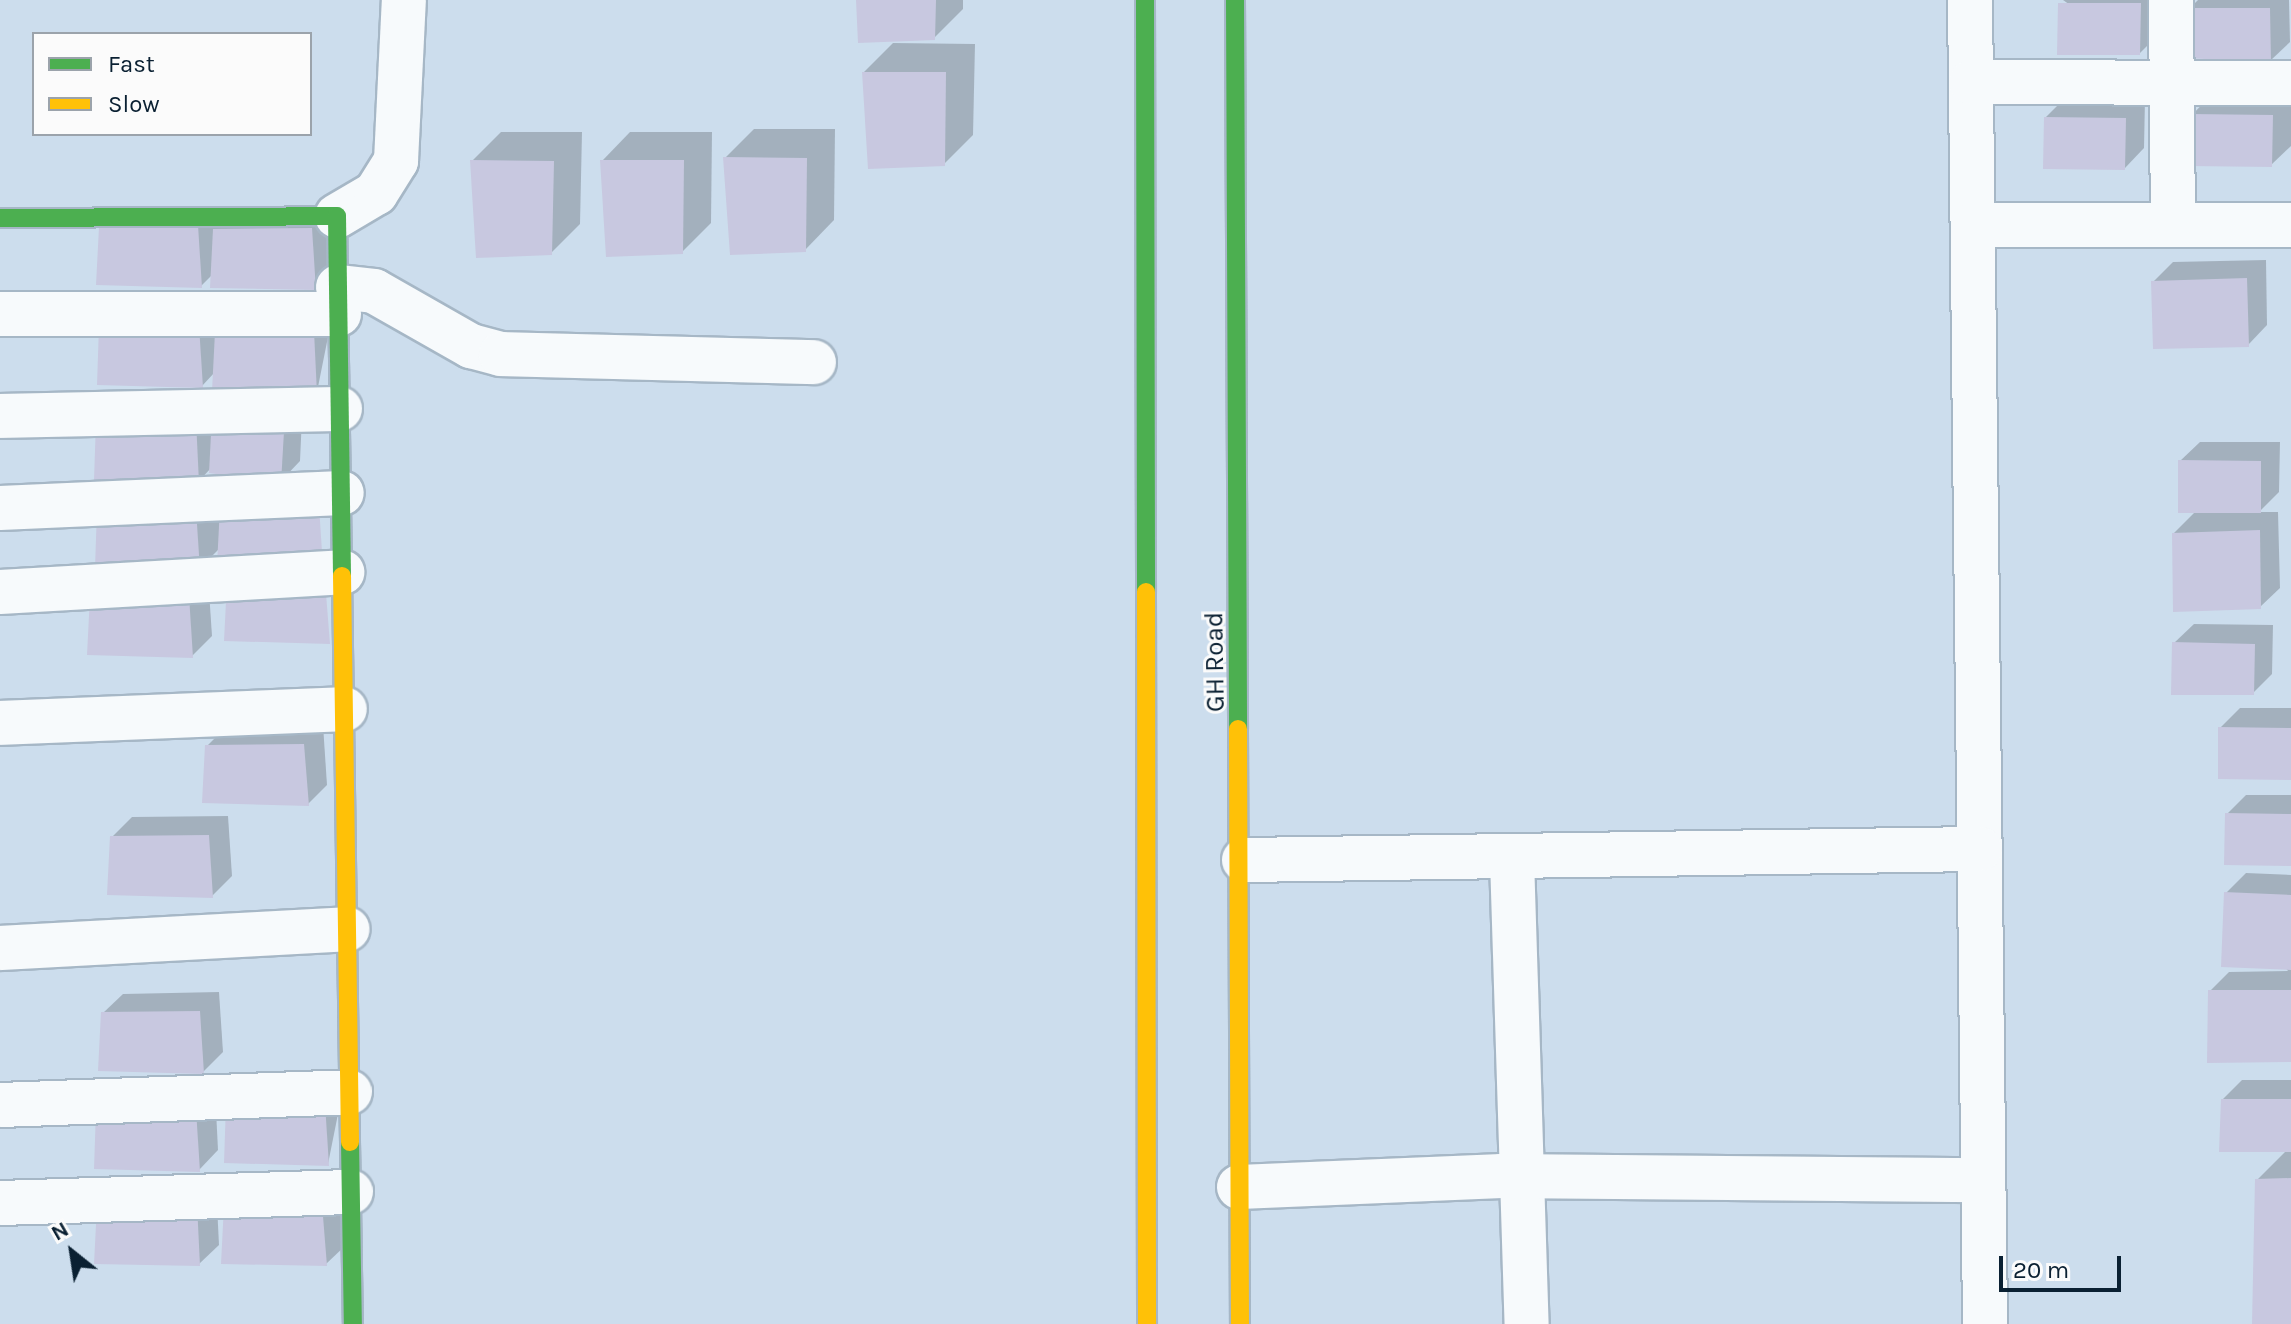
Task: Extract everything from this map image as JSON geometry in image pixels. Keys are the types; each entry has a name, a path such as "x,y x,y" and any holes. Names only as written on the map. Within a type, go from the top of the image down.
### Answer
{"main road":[{"path":"1145,0 1147,1324"},
{"name":"GH Road","path":"1235,0 1244,860 1240,1324"},
{"path":"0,218 337,216 353,1324"}],"street":[{"path":"337,216 376,193 396,161 404,0"},
{"path":"1970,0 1985,1324"},
{"path":"2171,0 2173,225"},
{"path":"1971,82 2291,83"},
{"path":"1973,225 2291,225"},
{"path":"0,314 339,300 374,291 471,346 501,354 814,362"},
{"path":"0,416 340,409"},
{"path":"0,508 342,493"},
{"path":"0,592 342,572"},
{"path":"0,723 345,709"},
{"path":"1244,860 1512,859 1980,849"},
{"path":"1512,859 1528,1176 1527,1324"},
{"path":"0,948 347,929"},
{"path":"0,1105 350,1092"},
{"path":"1239,1187 1528,1176 1983,1180"},
{"path":"0,1203 351,1192"}],"building":[{"path":"856,0 936,0 935,40 858,43"},
{"path":"2058,3 2141,3 2140,55 2057,55"},
{"path":"2187,8 2270,8 2271,63 2188,58"},
{"path":"862,72 946,72 945,166 868,169"},
{"path":"2190,114 2273,115 2272,167 2189,166"},
{"path":"2044,117 2126,118 2125,170 2043,169"},
{"path":"723,157 807,158 806,252 730,255"},
{"path":"470,160 554,161 552,255 476,258"},
{"path":"600,160 684,160 683,254 606,257"},
{"path":"198,225 202,288 96,285 99,227"},
{"path":"312,228 316,290 210,288 213,229"},
{"path":"2247,278 2249,347 2153,349 2151,281"},
{"path":"199,325 203,388 97,385 99,326"},
{"path":"314,331 317,394 212,391 215,332"},
{"path":"285,414 281,483 209,473 212,415"},
{"path":"196,420 199,483 94,480 96,421"},
{"path":"2178,460 2261,461 2261,513 2178,513"},
{"path":"319,505 323,568 217,565 220,507"},
{"path":"196,508 200,571 95,568 97,509"},
{"path":"2260,530 2261,609 2173,612 2172,533"},
{"path":"325,581 330,644 224,641 227,582"},
{"path":"189,595 193,658 87,655 90,596"},
{"path":"2172,642 2255,644 2254,695 2171,695"},
{"path":"2218,727 2291,728 2291,780 2218,779"},
{"path":"304,744 309,806 202,803 205,745"},
{"path":"2225,813 2291,814 2291,866 2224,865"},
{"path":"209,835 213,898 107,895 110,836"},
{"path":"2224,892 2291,895 2291,970 2221,967"},
{"path":"2208,990 2291,990 2291,1062 2207,1063"},
{"path":"200,1011 204,1074 98,1071 101,1012"},
{"path":"2221,1099 2291,1099 2291,1152 2219,1152"},
{"path":"325,1103 329,1166 224,1163 226,1104"},
{"path":"196,1109 200,1172 94,1169 96,1110"},
{"path":"2291,1178 2291,1324 2252,1324 2255,1179"},
{"path":"197,1204 200,1266 94,1264 97,1205"},
{"path":"322,1204 327,1266 221,1264 224,1205"}],"traffic: fast":[{"path":"1145,0 1146,592"},
{"path":"1235,0 1238,729"},
{"path":"0,218 337,216 342,576"},
{"path":"350,1142 353,1324"}],"traffic: slow":[{"path":"342,576 350,1142"},
{"path":"1146,592 1147,1324"},
{"path":"1238,729 1240,1324"}]}
